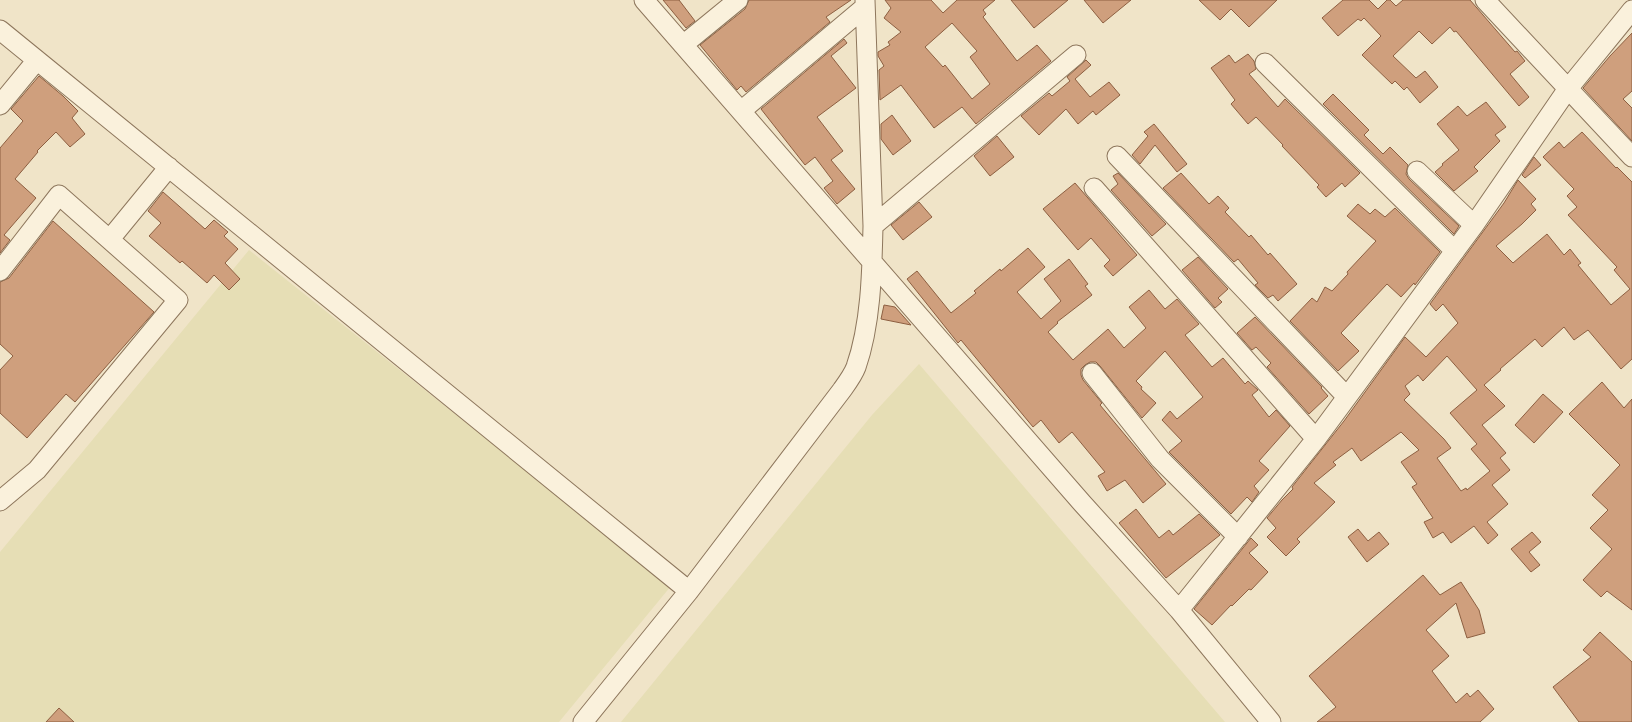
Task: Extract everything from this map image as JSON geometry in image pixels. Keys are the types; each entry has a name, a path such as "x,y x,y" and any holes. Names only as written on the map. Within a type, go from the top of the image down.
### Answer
{"street":[{"path":"644,0 1082,503 1179,610 1271,722"},
{"path":"683,46 738,0"},
{"path":"1486,0 1567,90 1632,157"},
{"path":"741,111 865,3"},
{"path":"583,722 689,591 842,390 855,369 865,336 873,262 865,3"},
{"path":"1179,610 1316,439 1474,225 1567,90 1632,10"},
{"path":"0,30 689,591"},
{"path":"873,226 1076,55"},
{"path":"0,105 37,60"},
{"path":"1266,63 1454,251"},
{"path":"1117,156 1347,397"},
{"path":"110,239 169,167"},
{"path":"1418,171 1474,225"},
{"path":"1094,188 1316,439"},
{"path":"0,271 59,195 178,300 37,470 0,501"},
{"path":"1092,373 1160,459 1238,537"}],"shaded area":[{"path":"249,250 671,586 559,722 0,722 0,552"},
{"path":"919,364 1225,722 621,722 872,415"}],"building":[{"path":"663,0 679,0 695,21 686,28"},
{"path":"749,0 851,0 826,17 830,22 746,92 741,86 737,90 700,45 745,9"},
{"path":"885,0 931,0 943,13 957,0 995,0 983,10 986,14 983,17 1017,61 1037,45 1051,61 976,124 962,107 934,128 901,85 880,100 879,70 884,66 878,56 878,52 890,45 888,42 901,32 884,18 891,8","holes":["952,23 977,51 970,57 990,84 972,99 945,65 943,67 925,47"]},
{"path":"1011,0 1068,0 1034,28"},
{"path":"1084,0 1131,0 1103,23"},
{"path":"1199,0 1277,0 1249,27 1231,9 1220,20"},
{"path":"1343,0 1369,0 1378,9 1387,0 1390,0 1396,6 1403,0 1470,0 1525,61 1510,74 1529,97 1519,106 1456,31 1454,32 1450,27 1432,44 1419,31 1393,56 1416,78 1425,71 1438,87 1420,103 1407,87 1404,90 1395,81 1392,84 1362,55 1381,36 1364,18 1361,21 1358,19 1338,36 1322,18"},
{"path":"1632,33 1632,91 1623,99 1632,108 1632,141 1583,88"},
{"path":"844,39 847,43 831,56 856,88 817,117 843,151 831,160 855,189 837,204 824,188 833,181 815,157 805,165 761,109"},
{"path":"1248,54 1254,61 1256,69 1249,74 1278,107 1285,99 1360,173 1345,187 1342,183 1326,197 1317,187 1319,185 1256,117 1248,124 1231,104 1235,100 1211,68 1229,55 1235,63"},
{"path":"1086,60 1091,65 1075,79 1090,97 1109,82 1120,95 1096,115 1093,111 1078,124 1066,109 1039,135 1021,116 1049,93 1052,96 1070,81 1067,77"},
{"path":"39,76 78,111 72,118 85,134 70,147 56,132 37,151 15,179 36,198 4,235 10,240 0,253 0,148 23,121 11,109"},
{"path":"1333,94 1369,130 1364,135 1383,154 1390,147 1408,165 1406,174 1409,179 1459,226 1454,234 1323,104"},
{"path":"1486,102 1506,127 1495,135 1500,141 1474,167 1478,171 1454,191 1435,172 1459,150 1437,124 1458,106 1467,116"},
{"path":"892,115 911,141 893,155 881,139 881,124"},
{"path":"1154,124 1187,164 1177,172 1155,145 1140,164 1132,155 1148,136 1144,132"},
{"path":"1582,132 1632,182 1632,359 1621,369 1588,330 1574,340 1564,327 1542,347 1535,339 1484,385 1505,406 1482,425 1506,453 1500,458 1510,470 1492,485 1508,504 1487,522 1498,535 1488,544 1474,526 1451,543 1443,532 1433,538 1424,522 1433,518 1412,487 1417,484 1401,462 1419,450 1401,432 1361,461 1352,448 1333,462 1336,465 1314,483 1335,502 1297,539 1300,542 1286,556 1267,537 1276,528 1267,518 1293,489 1292,487 1344,421 1405,337 1426,357 1458,323 1443,304 1436,311 1430,304 1504,203 1518,180 1536,199 1531,204 1536,210 1496,246 1513,263 1547,234 1564,255 1570,249 1581,263 1578,265 1611,305 1630,289 1614,270 1617,267 1568,215 1577,207 1567,196 1574,189 1543,157 1559,142 1564,148","holes":["1447,356 1477,390 1450,413 1477,444 1471,449 1490,471 1467,490 1466,488 1461,491 1437,458 1451,448 1404,400 1410,394 1405,386 1418,375 1423,381"]},
{"path":"997,136 1014,157 990,176 974,156"},
{"path":"1534,157 1541,165 1525,178 1522,175"},
{"path":"1118,173 1166,224 1152,236 1111,190 1118,184 1113,176"},
{"path":"1181,173 1209,204 1218,196 1229,208 1225,212 1249,237 1251,235 1268,255 1270,253 1297,284 1278,301 1273,295 1268,298 1255,285 1258,283 1238,259 1234,262 1163,188"},
{"path":"1075,183 1137,255 1113,276 1104,266 1110,260 1091,238 1078,250 1043,209"},
{"path":"163,192 205,229 214,220 228,232 224,236 238,249 225,263 240,279 229,290 214,275 207,283 149,236 161,223 148,211"},
{"path":"919,202 932,217 903,240 891,225"},
{"path":"1358,204 1370,214 1375,209 1385,217 1395,208 1440,252 1415,285 1414,283 1401,297 1387,284 1341,333 1359,351 1338,371 1290,321 1312,298 1317,302 1325,287 1332,291 1376,241 1347,216"},
{"path":"53,221 154,312 75,402 66,394 27,438 0,413 0,370 13,356 0,344 0,282 9,278"},
{"path":"1028,248 1045,267 1017,292 1041,319 1061,301 1044,279 1069,259 1088,284 1085,286 1092,295 1057,322 1048,332 1073,360 1108,329 1124,348 1146,328 1129,307 1149,290 1165,309 1177,299 1199,324 1185,335 1212,367 1223,358 1245,384 1248,381 1258,390 1252,395 1269,417 1276,410 1290,426 1259,461 1269,470 1254,486 1259,492 1252,502 1247,497 1231,514 1169,452 1182,441 1162,420 1170,411 1177,419 1203,397 1165,351 1136,381 1142,387 1141,389 1156,403 1142,418 1096,362 1090,362 1081,369 1083,380 1102,403 1100,405 1166,484 1143,503 1125,480 1107,491 1098,476 1105,472 1072,432 1059,443 1041,420 1033,427 961,340 958,343 907,279 917,271 951,313 976,293 974,291 1000,269 1001,271"},
{"path":"1198,257 1228,289 1218,298 1222,302 1215,308 1182,270"},
{"path":"884,305 895,307 911,325 881,319"},
{"path":"1255,317 1322,387 1328,396 1309,414 1267,367 1271,363 1256,347 1252,350 1237,333"},
{"path":"1602,382 1624,408 1632,399 1632,610 1607,591 1601,597 1583,580 1612,549 1590,528 1608,510 1592,495 1620,465 1569,414"},
{"path":"1543,394 1563,412 1534,443 1515,425"},
{"path":"1136,509 1159,538 1169,530 1173,535 1199,514 1220,535 1166,578 1119,523"},
{"path":"1358,529 1368,541 1379,532 1389,544 1367,562 1348,537"},
{"path":"1532,532 1541,542 1529,552 1540,565 1531,572 1511,549"},
{"path":"1251,538 1258,545 1249,553 1268,572 1212,625 1194,609"},
{"path":"1423,575 1440,595 1461,582 1479,610 1485,633 1467,638 1456,603 1426,630 1449,656 1432,671 1456,703 1467,693 1470,697 1478,690 1494,709 1480,722 1317,722 1336,707 1309,676"},
{"path":"1600,632 1632,662 1632,722 1579,722 1553,687 1591,657 1583,650"},
{"path":"59,708 74,722 46,722"}]}
